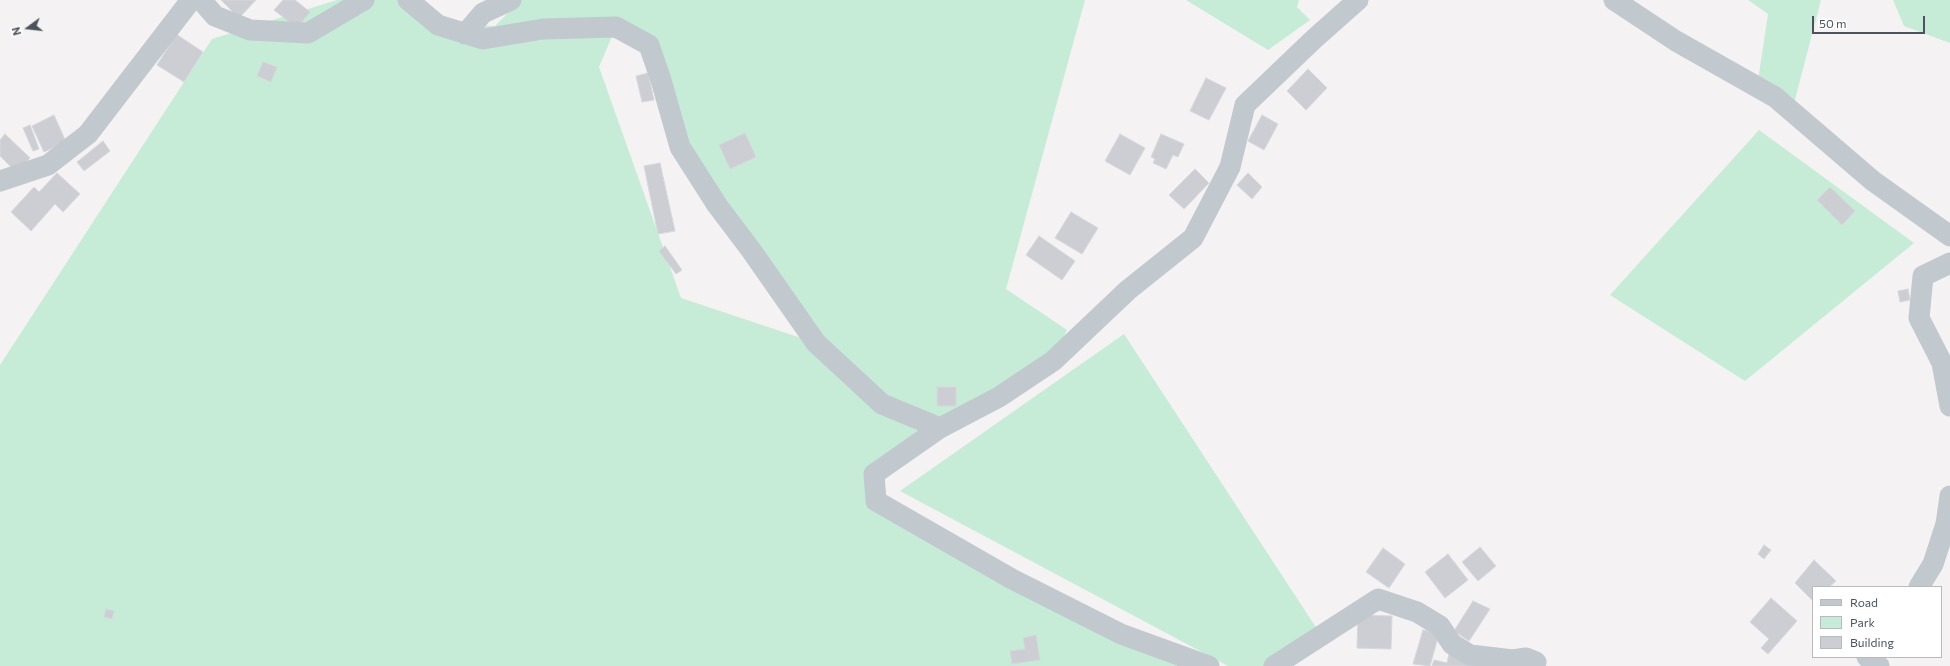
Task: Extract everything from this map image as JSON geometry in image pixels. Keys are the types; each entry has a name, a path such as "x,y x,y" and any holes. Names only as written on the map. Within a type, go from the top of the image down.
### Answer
{"street":[{"path":"0,182 48,165 88,134 191,0"},
{"path":"202,0 215,16 250,30 308,33 364,0"},
{"path":"408,0 438,26 483,39 543,29 616,27 649,45 661,80 680,147 717,205 751,250 816,343 882,404 940,428"},
{"path":"465,34 478,7 511,0"},
{"path":"1210,666 1121,634 1012,579 876,501 874,474 940,428 999,397 1054,361 1128,290 1193,238 1230,167 1245,105 1314,39 1358,0"},
{"path":"1614,0 1676,41 1775,97 1873,181 1950,236"},
{"path":"1950,263 1923,276 1919,318 1942,362 1950,406"},
{"path":"1920,586 1933,564 1946,524 1950,496"},
{"path":"1274,666 1378,599 1417,612 1440,626 1452,644 1470,656 1513,660 1526,658 1536,662"},
{"path":"1868,658 1879,666"}],"green space":[{"path":"337,0 408,0 438,25 495,26 521,0 1085,0 1006,289 1067,330 1053,361 928,437 874,474 876,501 1207,666 0,666 0,365 212,39","holes":["616,27 649,45 680,147 816,343 681,298 599,67"]},
{"path":"1186,0 1299,0 1297,7 1310,20 1268,50"},
{"path":"1748,0 1821,0 1792,111 1757,87 1768,14"},
{"path":"1893,0 1950,0 1950,43 1904,26"},
{"path":"1759,130 1914,243 1745,381 1610,295"},
{"path":"1124,334 1321,635 1274,666 1228,666 900,491"}],"building":[{"path":"221,0 256,0 239,18"},
{"path":"283,0 295,0 310,12 297,28 274,10"},
{"path":"173,32 203,52 184,82 157,65 171,43"},
{"path":"263,62 277,67 271,82 257,76"},
{"path":"1308,69 1327,88 1306,110 1287,91"},
{"path":"648,73 654,100 642,102 636,76"},
{"path":"1206,78 1226,88 1209,120 1190,111"},
{"path":"54,115 66,142 44,152 32,126"},
{"path":"1262,115 1278,124 1264,150 1248,141"},
{"path":"30,125 39,149 33,151 23,128"},
{"path":"745,133 756,157 730,169 719,145"},
{"path":"5,134 30,158 16,172 0,156 0,140"},
{"path":"1120,134 1145,148 1130,175 1105,161"},
{"path":"1161,134 1184,144 1178,157 1173,155 1166,169 1153,163 1155,159 1151,157"},
{"path":"103,141 110,151 84,171 77,162"},
{"path":"660,163 675,231 658,234 644,166"},
{"path":"1195,169 1209,183 1184,209 1169,195"},
{"path":"57,173 80,194 63,212 55,204 31,231 11,212 34,187 39,192"},
{"path":"1248,173 1262,187 1252,199 1237,185"},
{"path":"1830,187 1855,211 1842,225 1817,200"},
{"path":"1071,212 1098,228 1082,254 1055,238"},
{"path":"1039,236 1075,261 1062,280 1026,255"},
{"path":"665,246 682,270 676,274 659,251"},
{"path":"1908,289 1910,300 1900,302 1898,291"},
{"path":"937,387 956,387 956,406 937,406"},
{"path":"1764,545 1771,550 1764,559 1758,554"},
{"path":"1480,547 1496,566 1478,581 1462,562"},
{"path":"1383,548 1405,564 1389,588 1366,572"},
{"path":"1448,554 1468,580 1445,598 1425,572"},
{"path":"1814,560 1836,581 1830,586 1812,586 1812,600 1795,583"},
{"path":"1771,598 1797,621 1768,654 1761,648 1769,639 1750,622"},
{"path":"1473,601 1490,609 1469,641 1454,631"},
{"path":"106,609 114,611 112,619 104,617"},
{"path":"1358,615 1392,616 1391,649 1357,648"},
{"path":"1423,630 1439,634 1430,666 1413,664"},
{"path":"1036,635 1040,660 1012,664 1010,651 1025,649 1023,638"},
{"path":"1449,654 1494,666 1432,666 1434,660 1447,663"}]}
